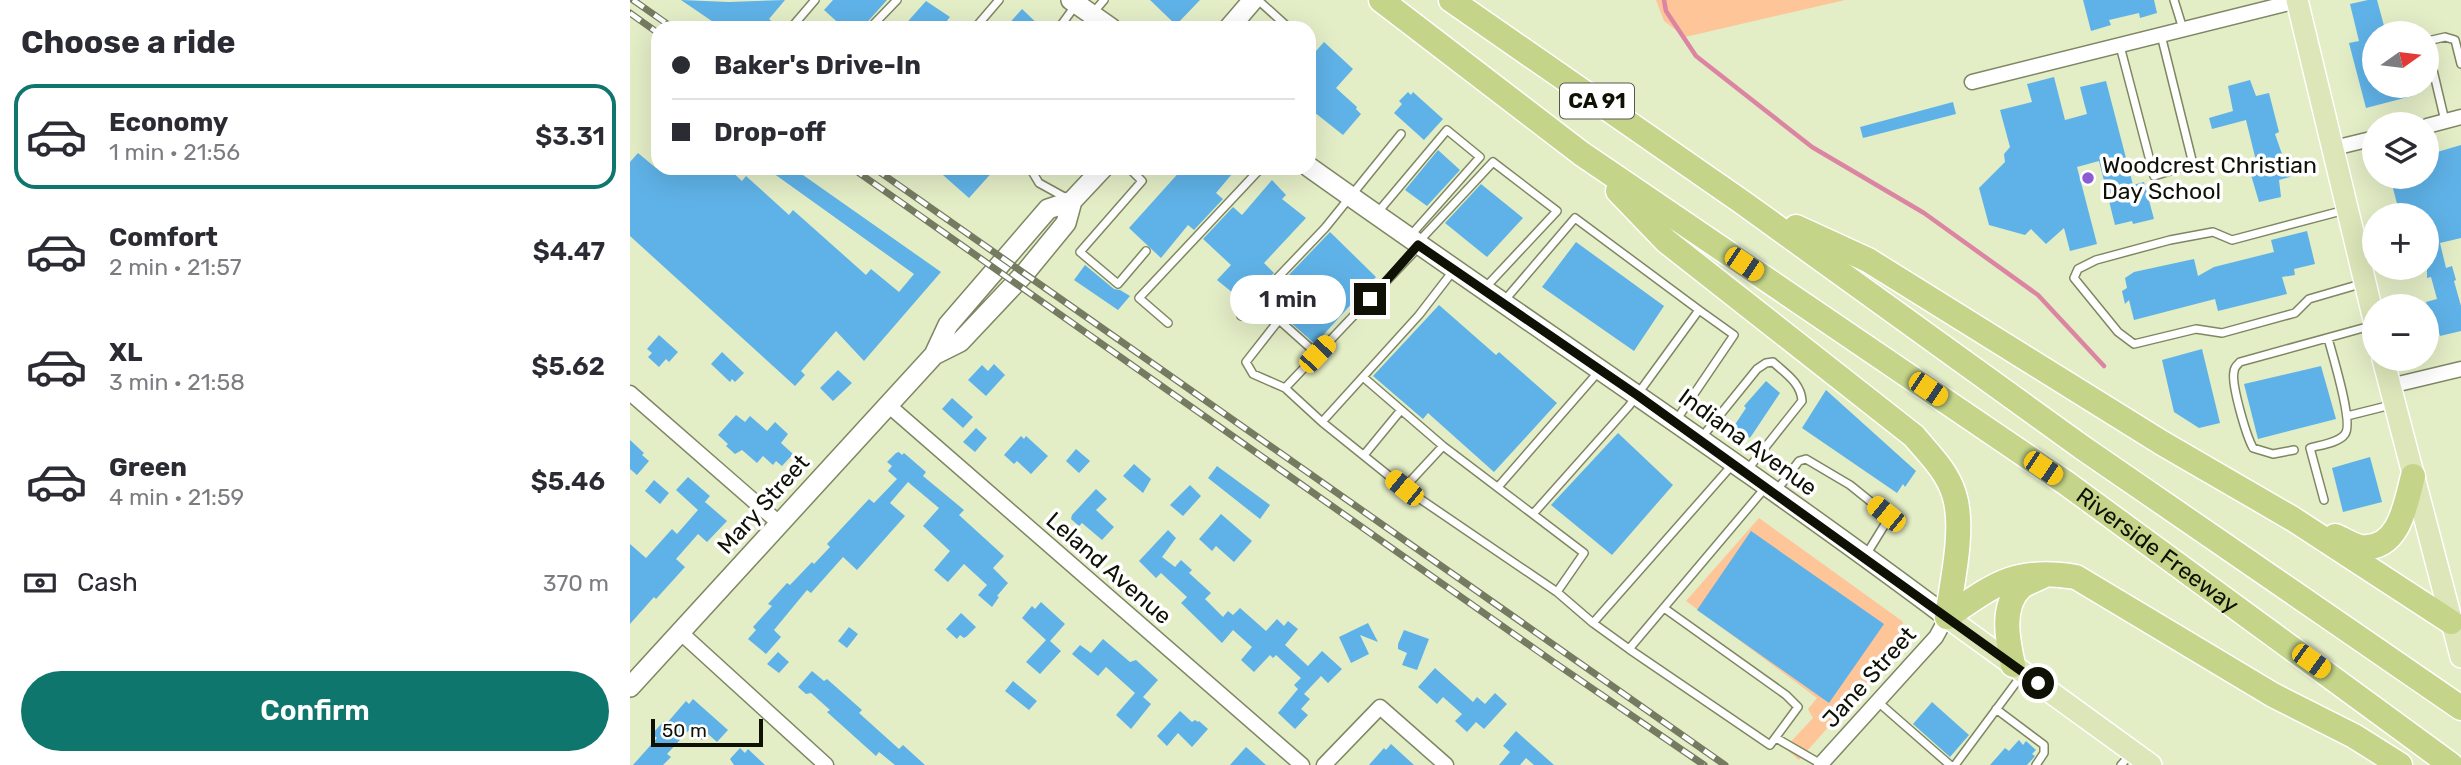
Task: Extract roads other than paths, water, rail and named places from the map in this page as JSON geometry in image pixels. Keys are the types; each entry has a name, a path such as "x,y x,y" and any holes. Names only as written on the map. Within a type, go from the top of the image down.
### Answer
{"highway":[{"name":"Riverside Freeway","path":"1381,0 1583,154 2066,483 2451,765"},
{"name":"Riverside Freeway","path":"1451,0 1742,202 2083,448 2461,708"},
{"path":"1583,154 1666,241 1914,436 1934,459 1955,495 1957,519 1956,559 1947,617"},
{"path":"1742,202 1868,260 2162,443 2293,519 2456,623"},
{"path":"2293,519 2361,547 2374,545 2387,540 2397,528 2413,476"},
{"path":"1947,617 1992,586 2017,577 2050,572 2076,577 2273,695 2354,736 2400,765"},
{"path":"2018,669 2007,636 2009,607 2020,588 2050,572"}],"main road":[{"path":"2297,0 2368,294"},
{"path":"1234,21 1249,2"},
{"path":"1086,4 1104,21"},
{"name":"Indiana Avenue","path":"1316,172 1376,215 1417,240 1454,270 1486,287 1503,302 1947,617 2018,669 2127,758 2151,765"},
{"name":"Mary Street","path":"630,687 934,355 948,325 1048,209 1072,201 1096,175"},
{"path":"2387,371 2413,476 2456,623 2461,657"}],"street":[{"path":"1972,82 2297,0"},
{"path":"2439,123 2461,117"},
{"path":"2334,148 2362,141"},
{"path":"2393,395 2461,369"},
{"path":"630,393 779,523"},
{"name":"Leland Avenue","path":"887,404 1301,765"},
{"name":"Jane Street","path":"1821,764 1936,637 1947,617"},
{"path":"680,632 826,765"},
{"path":"1324,765 1380,707 1446,765"}],"lane":[{"path":"797,21 815,0"},
{"path":"877,21 897,0"},
{"path":"981,21 999,0"},
{"path":"2174,0 2183,29"},
{"path":"1249,2 1278,21"},
{"path":"1067,21 1086,4"},
{"path":"2120,45 2154,176 2193,164 2161,35"},
{"path":"2445,121 2428,49 2432,40 2445,37 2455,40 2461,64"},
{"path":"1376,215 1447,130 1480,157 1417,240"},
{"path":"1241,316 1325,228 1401,134"},
{"path":"1285,388 1417,240 1493,162 1557,211 1486,287"},
{"path":"1034,175 1039,183 1072,201"},
{"path":"1136,175 1142,181 1080,252 1118,284 1146,251"},
{"path":"1168,323 1139,298 1254,175"},
{"path":"2346,210 2232,240 2213,232 2170,240 2096,260 2078,269 2074,278 2118,332 2134,344 2196,329 2222,333 2295,313 2309,299 2365,283"},
{"path":"1503,302 1575,218 1734,335 1675,422"},
{"path":"1322,422 1419,315 1454,270"},
{"path":"1533,514 1637,395 1699,310"},
{"path":"1317,354 1279,320 1246,362 1253,374 1285,388 1322,422 1404,488 1557,592 1629,649 1770,745 1798,708 1786,695 1664,608"},
{"path":"2294,450 2273,454 2262,453 2253,447 2247,437 2234,372 2240,362 2362,329"},
{"path":"2324,500 2310,448 2345,436 2348,430 2328,338"},
{"path":"1593,623 1802,401 1802,391 1796,382 1773,362 1766,363 1757,369 1699,440"},
{"path":"1498,487 1600,370"},
{"path":"1363,377 1443,446 1584,553 1557,592"},
{"path":"2347,416 2393,395"},
{"path":"1364,455 1401,410"},
{"path":"1404,488 1443,446"},
{"path":"1629,649 1799,461 1806,459 1850,485 1886,514 1887,521 1865,558"},
{"path":"1877,702 1952,765 1996,709 2018,669"},
{"path":"1996,709 2044,745 2036,765"},
{"path":"1776,738 1821,764"}],"waterway":[{"path":"1664,0 1666,11 1696,56 1812,147 1924,213 2038,295 2104,366"}],"railway":[{"path":"633,0 663,21"},
{"path":"630,13 651,28"},
{"path":"862,175 1704,765"},
{"path":"884,175 1725,765"}],"place":[{"name":"Woodcrest Christian Day School","path":"2088,178"}]}
